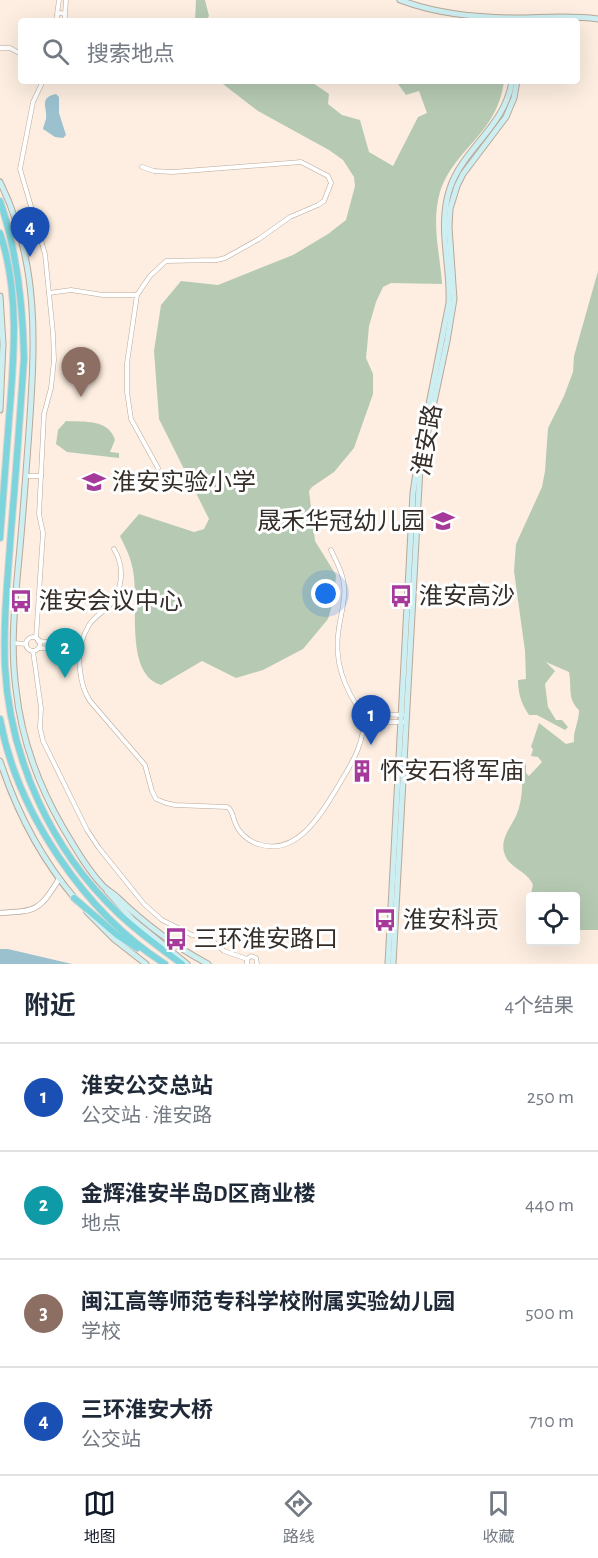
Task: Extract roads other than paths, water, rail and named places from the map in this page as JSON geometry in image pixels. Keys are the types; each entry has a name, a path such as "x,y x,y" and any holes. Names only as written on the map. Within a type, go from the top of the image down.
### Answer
{"highway":[{"path":"0,201 16,259 23,327 24,358 4,632 7,690 18,744 27,773 46,816 65,850 124,918 182,964"},
{"path":"0,233 10,280 14,329 13,379 0,538"},
{"path":"0,719 12,767 39,825 72,876 115,925 163,964"},
{"path":"74,898 125,940 163,964"}],"main road":[{"path":"400,0 447,13 515,18 598,17"},
{"path":"407,0 450,12 515,18"},
{"name":"淮安路","path":"404,718 413,493 449,303 444,237 445,210 450,188 456,175 501,114 511,84"},
{"name":"淮安路","path":"390,964 420,468 454,299 450,209 463,174 506,117 514,99 516,84"},
{"path":"0,182 23,246 33,315 34,361 11,643 17,700 36,771 65,830 111,898 133,920 187,964"},
{"path":"0,296 3,344 0,410"},
{"path":"0,761 27,827 59,879 107,933 146,964"},
{"path":"103,886 165,939 208,964"}],"street":[{"path":"58,18 59,0"},
{"path":"57,15 62,13 64,15 66,0"},
{"path":"0,48 10,48 18,52"},
{"path":"38,648 43,533 39,514 41,476 45,414 54,360 43,249 20,172 33,102 42,84"},
{"path":"142,167 154,171 173,172 301,162 328,176 331,183 324,201 318,206 290,217 259,239 225,258 166,261 150,276 136,296 127,363 129,408 131,419 158,468"},
{"path":"49,293 71,290 104,295 136,296"},
{"path":"25,476 41,476"},
{"path":"114,549 121,568 119,588 114,600 90,624 80,647 81,675 87,698 146,765 156,799 176,805 228,807 237,827 250,841 271,848 298,838 313,824 355,757 360,744 364,723 363,715 346,690 338,663 338,631 344,584 331,550"},
{"path":"26,644 30,638 80,647"},
{"path":"11,643 26,644"},
{"path":"26,644 33,651"},
{"path":"33,651 38,648 80,647"},
{"path":"33,651 43,741 87,830 99,848 144,904 162,920 192,935 208,937 224,951 247,962 250,957 255,957 257,964"},
{"path":"363,715 368,711 404,718"},
{"path":"374,723 375,714"},
{"path":"364,723 368,725 404,718"},
{"path":"0,913 37,908 45,901 59,879"}],"water":[{"path":"56,94 59,97 59,113 66,135 63,138 55,137 43,129 46,119 45,101"},
{"path":"0,949 8,949 72,964 0,964"}],"place":[{"name":"三环淮安大桥","path":"30,257"},
{"name":"闽江高等师范专科学校附属实验幼儿园","path":"81,397"},
{"name":"淮安实验小学","path":"94,482"},
{"name":"晟禾华冠幼儿园","path":"443,521"},
{"name":"淮安高沙","path":"401,596"},
{"name":"淮安会议中心","path":"21,601"},
{"name":"金辉淮安半岛D区商业楼","path":"65,678"},
{"name":"淮安公交总站","path":"371,745"},
{"name":"怀安石将军庙","path":"362,771"},
{"name":"淮安科贡","path":"385,920"},
{"name":"三环淮安路口","path":"176,939"}]}
